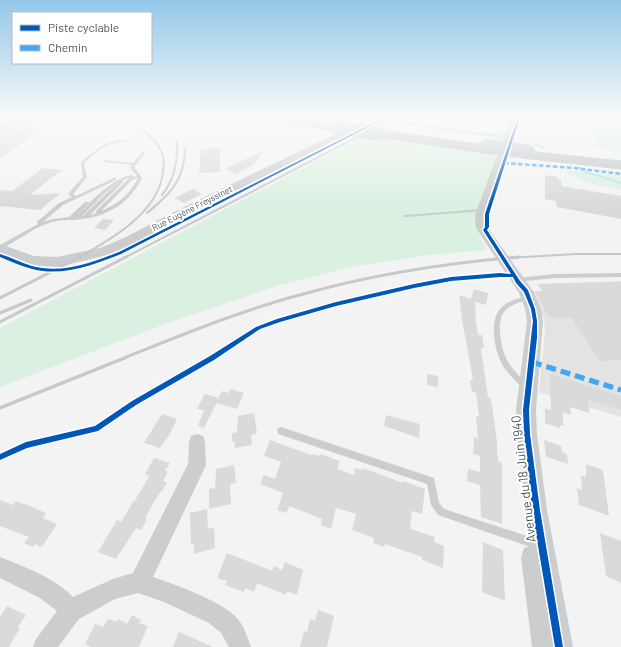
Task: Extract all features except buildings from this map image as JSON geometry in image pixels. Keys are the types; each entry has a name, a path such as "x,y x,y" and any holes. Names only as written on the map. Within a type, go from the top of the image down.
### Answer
{"highway":[{"path":"483,147 621,165"},
{"path":"528,153 621,161"}],"street":[{"name":"Rue Eugène Freyssinet","path":"0,248 33,261 57,262 103,252 129,241 178,215 316,147"},
{"path":"504,147 482,210 482,228 485,230 519,285"},
{"path":"485,230 487,227 487,214 509,147"},
{"name":"Avenue du 18 Juin 1940","path":"519,285 526,321 526,340 523,386 517,424 518,450 536,544 559,647"},
{"path":"138,583 197,465 197,442"},
{"name":"Avenue du 18 Juin 1940","path":"536,544 546,647"},
{"path":"0,567 44,588 66,604 71,612"},
{"path":"44,647 71,612 87,600 119,588 138,583 162,590 221,618 231,628 240,647"}],"lane":[{"path":"74,197 70,194 85,178 82,163 101,147"},
{"path":"0,248 34,228 50,221 85,217 96,214 110,209 126,200 136,188 132,167 144,152"},
{"path":"106,161 135,164"},
{"path":"77,218 113,184 124,177"},
{"path":"34,228 60,204 115,179 135,177"},
{"path":"96,214 132,178 135,177"},
{"path":"85,217 122,181 135,177"},
{"path":"70,218 105,186 115,179"},
{"path":"406,216 482,210"},
{"path":"523,386 503,359 496,333 497,318 503,308 514,301 519,285 555,276 621,275"},
{"path":"281,431 431,481 435,505 441,512 536,544"}],"shaded area":[{"path":"621,281 621,417 539,392 545,333 544,318 533,291 542,291 538,284"}],"green space":[{"path":"343,147 443,147 498,155 477,213 480,238 487,250 429,255 350,267 280,285 165,324 0,387 0,328"},
{"path":"597,147 621,147 621,152"},
{"path":"564,170 621,176 621,190 598,186 570,175"}],"waterway":[{"path":"541,147 545,149"},
{"path":"578,167 589,173 621,183"}],"railway":[{"path":"78,258 104,243 131,223 143,212 153,199 160,186 164,162 164,158 159,147"},
{"path":"162,195 170,183 175,170 177,147"},
{"path":"124,258 338,147"},
{"path":"147,213 163,199 175,185 182,169 185,148"},
{"path":"512,258 576,254 621,254"},
{"path":"0,298 80,257"},
{"path":"0,322 126,257"},
{"path":"512,258 519,257"},
{"path":"506,258 512,258"},
{"path":"124,358 238,314 284,299 333,286 412,270 465,262 512,258"},
{"path":"0,313 31,300"},
{"path":"0,408 127,357"}],"marked path":[{"path":"504,163 575,168 621,174"},
{"path":"532,362 621,390"}],"cycle path":[{"path":"0,255 17,263 47,270 60,270 88,265 120,253 328,147"},
{"path":"509,147 487,214 487,227 485,230 518,282 526,291 533,309 535,321 526,410 527,434 536,510 559,647"},
{"path":"0,457 26,445 96,429 134,403 212,358 258,328 279,320 336,304 451,279 500,275 514,276"}]}
